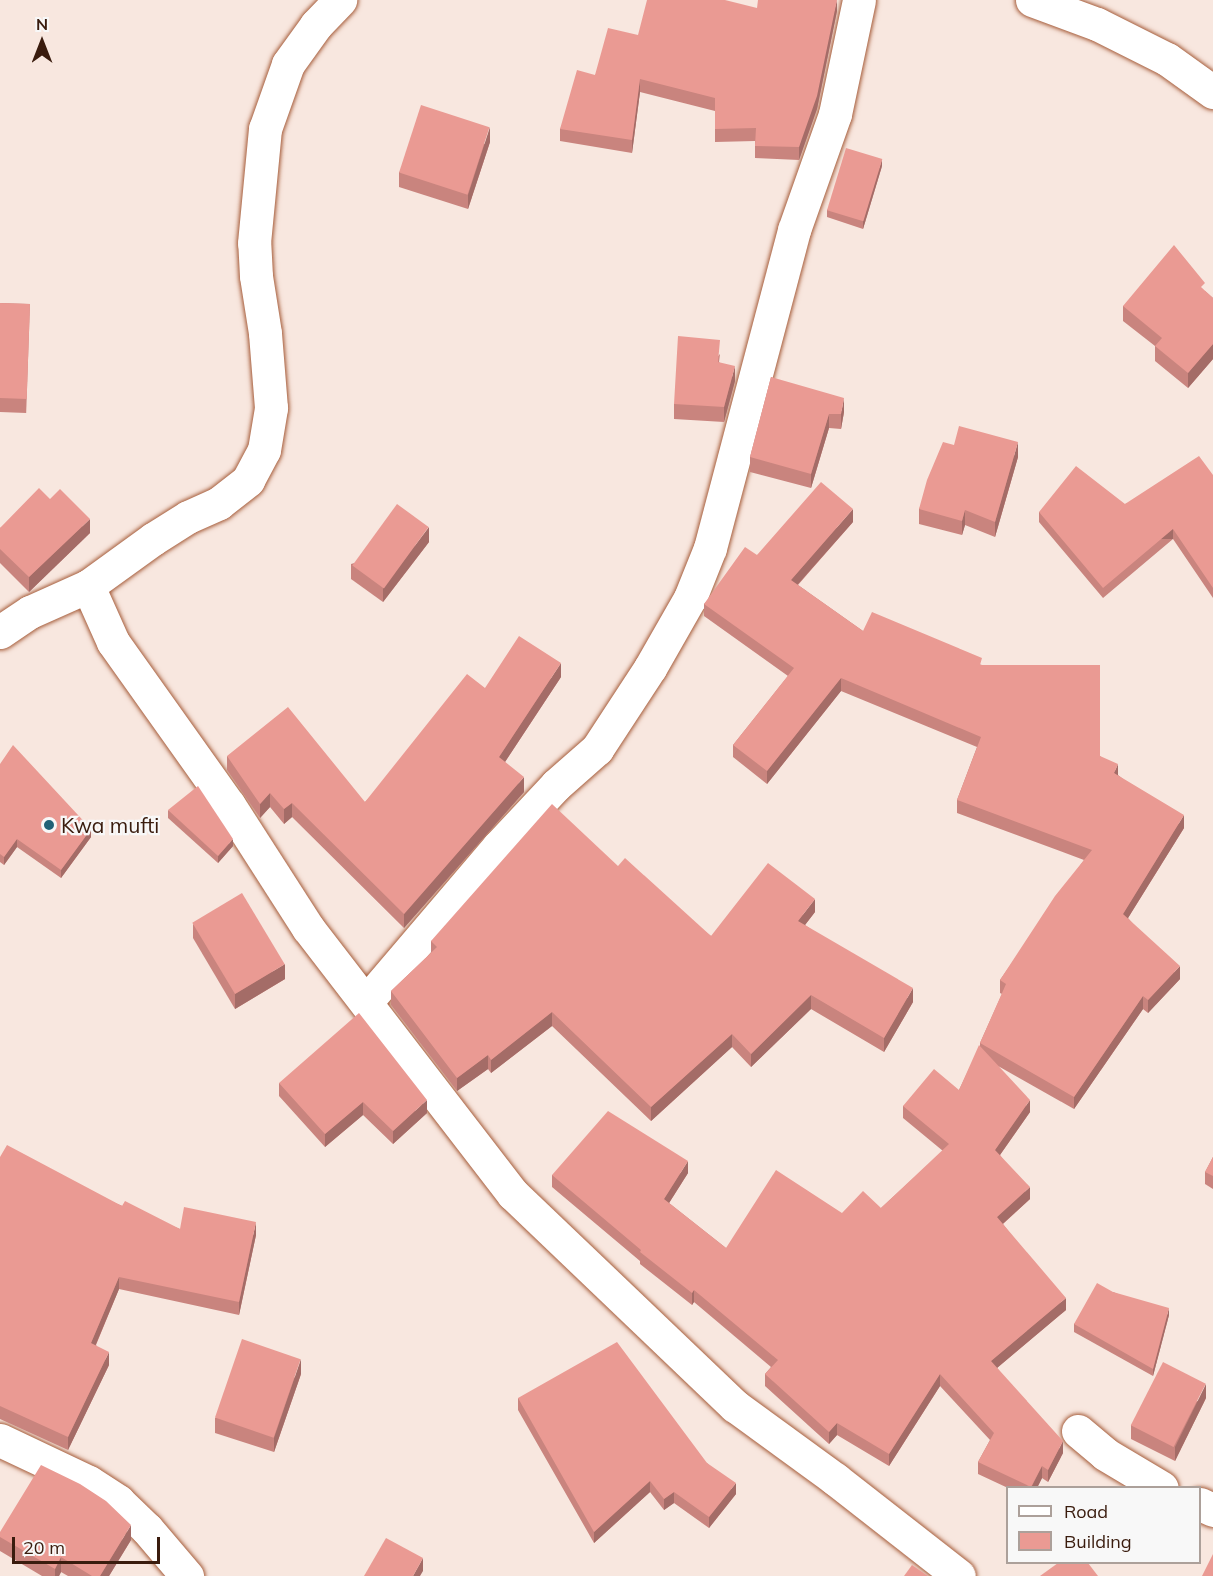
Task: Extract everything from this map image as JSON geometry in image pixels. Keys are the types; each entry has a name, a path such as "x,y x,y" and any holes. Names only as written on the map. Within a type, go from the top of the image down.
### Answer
{"street":[{"path":"0,632 30,612 88,586 153,539 188,517 219,503 248,480 264,450 271,408 254,243 256,194 265,129 288,64 316,26 340,0"},
{"path":"366,1002 498,847 556,785 597,749 644,677 690,597 710,548 794,230 835,114 859,0"},
{"path":"1032,0 1097,24 1167,59 1213,92"},
{"path":"88,586 113,642 229,805 308,928 453,1120 513,1194 735,1406 835,1479 959,1576"},
{"path":"1078,1431 1105,1454 1159,1486"},
{"path":"0,1440 89,1482 118,1502 147,1529 187,1576"}],"building":[{"path":"647,0 725,0 757,8 758,0 837,0 817,96 799,147 755,146 756,128 715,129 715,98 640,79 632,140 560,129 577,70 595,75 608,28 638,35"},
{"path":"421,105 489,127 468,195 399,173"},
{"path":"846,148 882,159 863,221 827,210"},
{"path":"1174,245 1205,283 1201,287 1213,298 1213,344 1188,373 1155,346 1162,338 1123,306"},
{"path":"0,303 30,304 27,399 0,398"},
{"path":"678,336 720,340 718,362 735,366 724,407 674,404"},
{"path":"771,377 844,398 841,414 829,414 811,474 750,457"},
{"path":"959,426 1018,442 995,522 965,510 962,521 919,509 927,480 943,442 954,445"},
{"path":"1199,456 1213,475 1213,588 1173,529 1103,588 1039,512 1076,466 1125,504"},
{"path":"821,482 853,509 791,580 863,631 872,612 982,658 980,665 1100,665 1100,756 1118,764 1114,773 1184,815 1123,914 1180,966 1148,1000 1143,996 1074,1097 980,1043 1006,984 1000,980 1055,896 1092,850 957,800 981,737 841,678 767,771 733,745 794,668 704,604 745,547 757,555"},
{"path":"39,488 50,499 60,489 90,519 29,577 0,549 0,528"},
{"path":"397,504 429,527 384,588 352,565"},
{"path":"519,636 561,663 499,757 524,777 404,914 292,803 284,809 270,793 260,804 227,756 288,707 365,802 467,674 485,688"},
{"name":"Kwa mufti","path":"13,745 91,829 61,870 17,839 4,857 0,854 0,764"},
{"path":"198,786 233,839 218,856 168,810"},
{"path":"552,804 618,866 625,858 711,936 768,863 815,899 798,921 913,988 884,1038 811,995 751,1054 732,1034 651,1107 552,1012 491,1060 488,1055 457,1078 391,991 437,947 431,941"},
{"path":"242,893 285,964 235,994 192,923"},
{"path":"359,1013 427,1100 393,1131 363,1102 325,1134 279,1083"},
{"path":"979,1045 1030,1100 995,1150 1030,1187 997,1217 1066,1298 991,1361 1063,1441 1048,1470 1042,1466 1032,1486 978,1462 994,1433 940,1374 889,1454 837,1423 829,1432 765,1374 778,1360 694,1290 692,1293 640,1252 641,1250 552,1175 608,1111 688,1161 664,1199 726,1248 776,1170 842,1213 863,1191 881,1208 949,1144 903,1106 934,1069 959,1090"},
{"path":"7,1145 122,1206 125,1201 180,1229 184,1207 256,1222 239,1302 119,1277 91,1343 109,1352 68,1437 0,1406 0,1157"},
{"path":"1213,1157 1213,1176 1205,1172"},
{"path":"1097,1283 1113,1292 1169,1308 1153,1369 1074,1324"},
{"path":"242,1339 301,1359 274,1438 215,1417"},
{"path":"617,1342 707,1463 736,1483 709,1517 674,1492 664,1499 650,1481 594,1532 518,1398"},
{"path":"1163,1362 1206,1384 1174,1447 1131,1425"},
{"path":"41,1465 80,1484 106,1501 131,1525 100,1576 92,1576 61,1557 55,1569 0,1537 0,1532"},
{"path":"386,1538 423,1558 413,1576 364,1576"},
{"path":"1213,1554 1213,1576 1202,1576"},
{"path":"1057,1564 1089,1564 1098,1576 1040,1576"},
{"path":"912,1565 928,1576 904,1576"}],"place":[{"name":"Kwa mufti","path":"49,825"}]}
